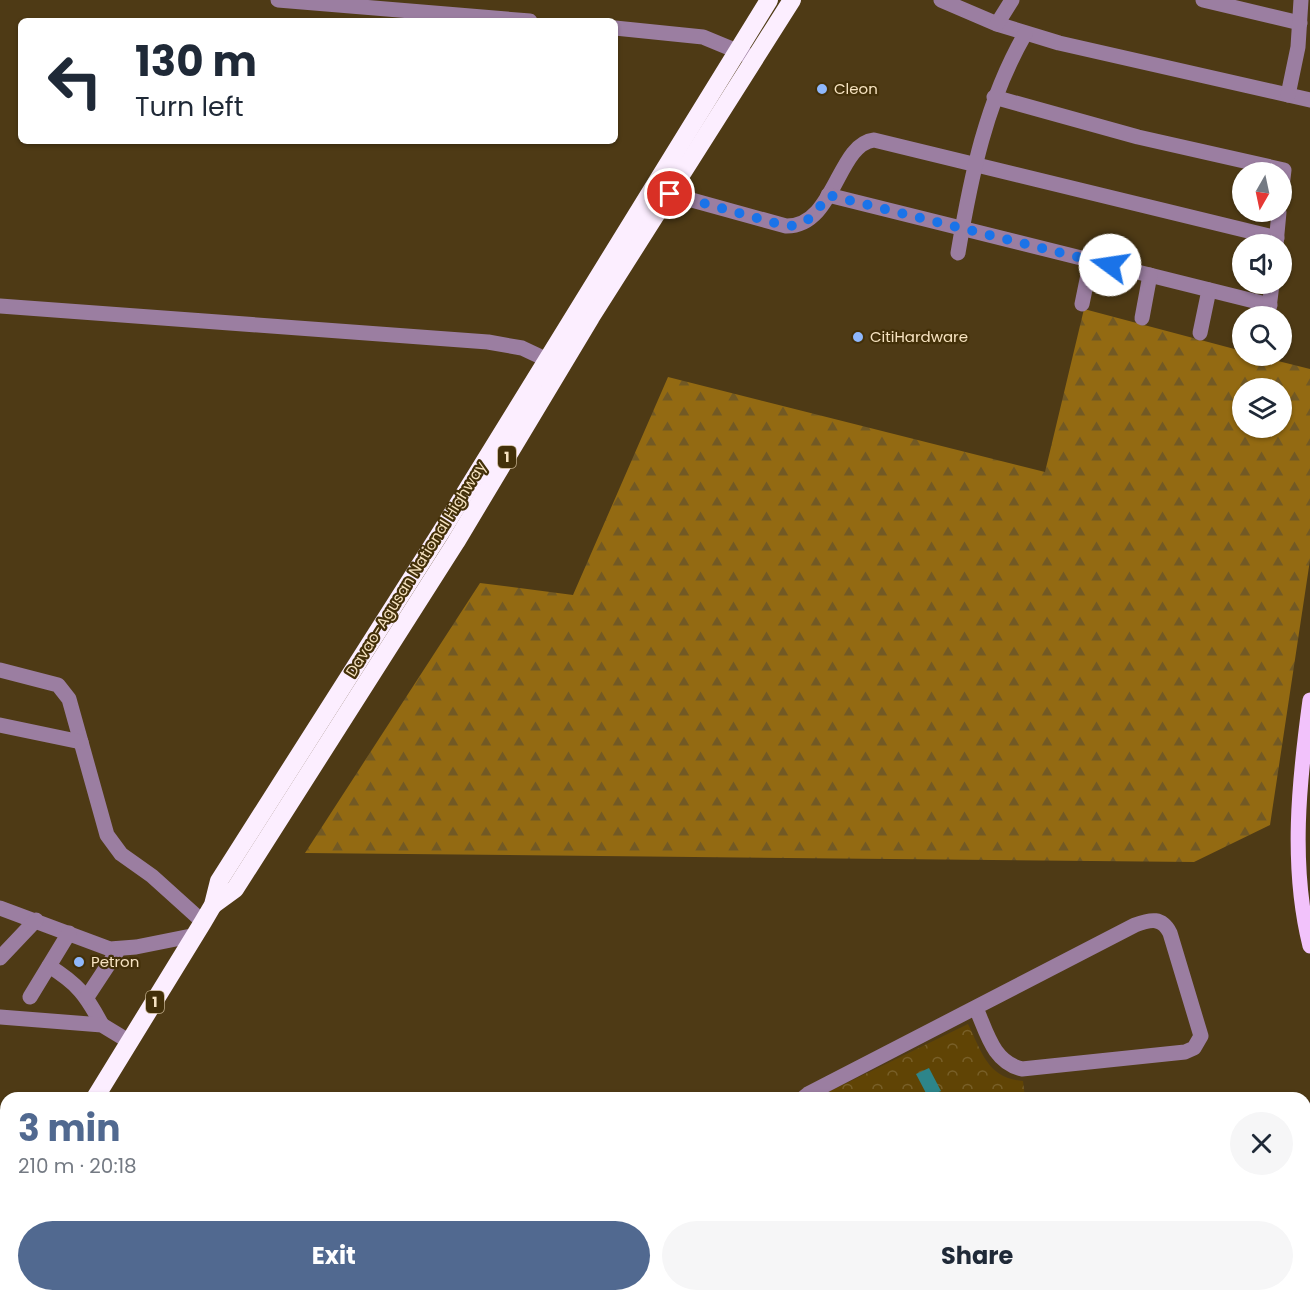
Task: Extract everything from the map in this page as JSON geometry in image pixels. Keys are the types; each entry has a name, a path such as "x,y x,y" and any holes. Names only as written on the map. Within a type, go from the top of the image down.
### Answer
{"highway":[{"name":"Davao-Agusan National Highway","path":"554,363 670,194 746,54 769,0"},
{"name":"Davao-Agusan National Highway","path":"98,1092 200,929 213,905 219,881 448,537 746,54 792,0"}],"main road":[{"path":"1310,700 1301,895 1310,946"}],"street":[{"path":"278,0 494,18"},
{"path":"941,0 1025,34 1310,100"},
{"path":"997,24 1012,0"},
{"path":"1203,0 1300,23"},
{"path":"1288,95 1300,23 1301,0"},
{"path":"618,28 703,37 746,54"},
{"path":"958,253 976,163 994,97 1025,34"},
{"path":"994,97 1138,137 1249,162"},
{"path":"670,194 786,226 798,226 811,218 856,151 867,141 886,141 1249,234"},
{"path":"828,195 1209,290 1255,306"},
{"path":"1082,304 1091,260"},
{"path":"1142,318 1150,275"},
{"path":"1200,333 1209,290"},
{"path":"0,306 488,342 522,348 554,363"},
{"path":"0,670 58,686 69,699 100,814 112,843 121,854 152,876 200,929 118,950 103,948 36,920 0,908"},
{"path":"0,725 81,742"},
{"path":"0,958 36,920"},
{"path":"815,1092 976,1008 1136,925 1157,920 1166,925 1170,933 1200,1036 1194,1048 1185,1052 1022,1069 1010,1066 1000,1059 976,1008"},
{"path":"30,998 69,933"},
{"path":"87,997 118,950"},
{"path":"49,966 70,979 87,997 102,1025"},
{"path":"0,1017 102,1025 130,1041"}],"green space":[{"path":"1084,309 1232,348 1232,366 1292,364 1310,369 1310,560 1270,825 1194,862 305,853 480,583 573,595 668,377 1045,472"},
{"path":"968,1024 987,1062 1001,1075 1023,1081 1024,1092 828,1092"}],"water":[{"path":"929,1068 941,1091 925,1092 916,1074"}],"place":[{"name":"Cleon","path":"822,89"},
{"name":"CitiHardware","path":"858,337"},
{"name":"Petron","path":"79,962"}],"route":[{"path":"670,194 786,226 798,226 805,223 828,195 1110,265"}]}
